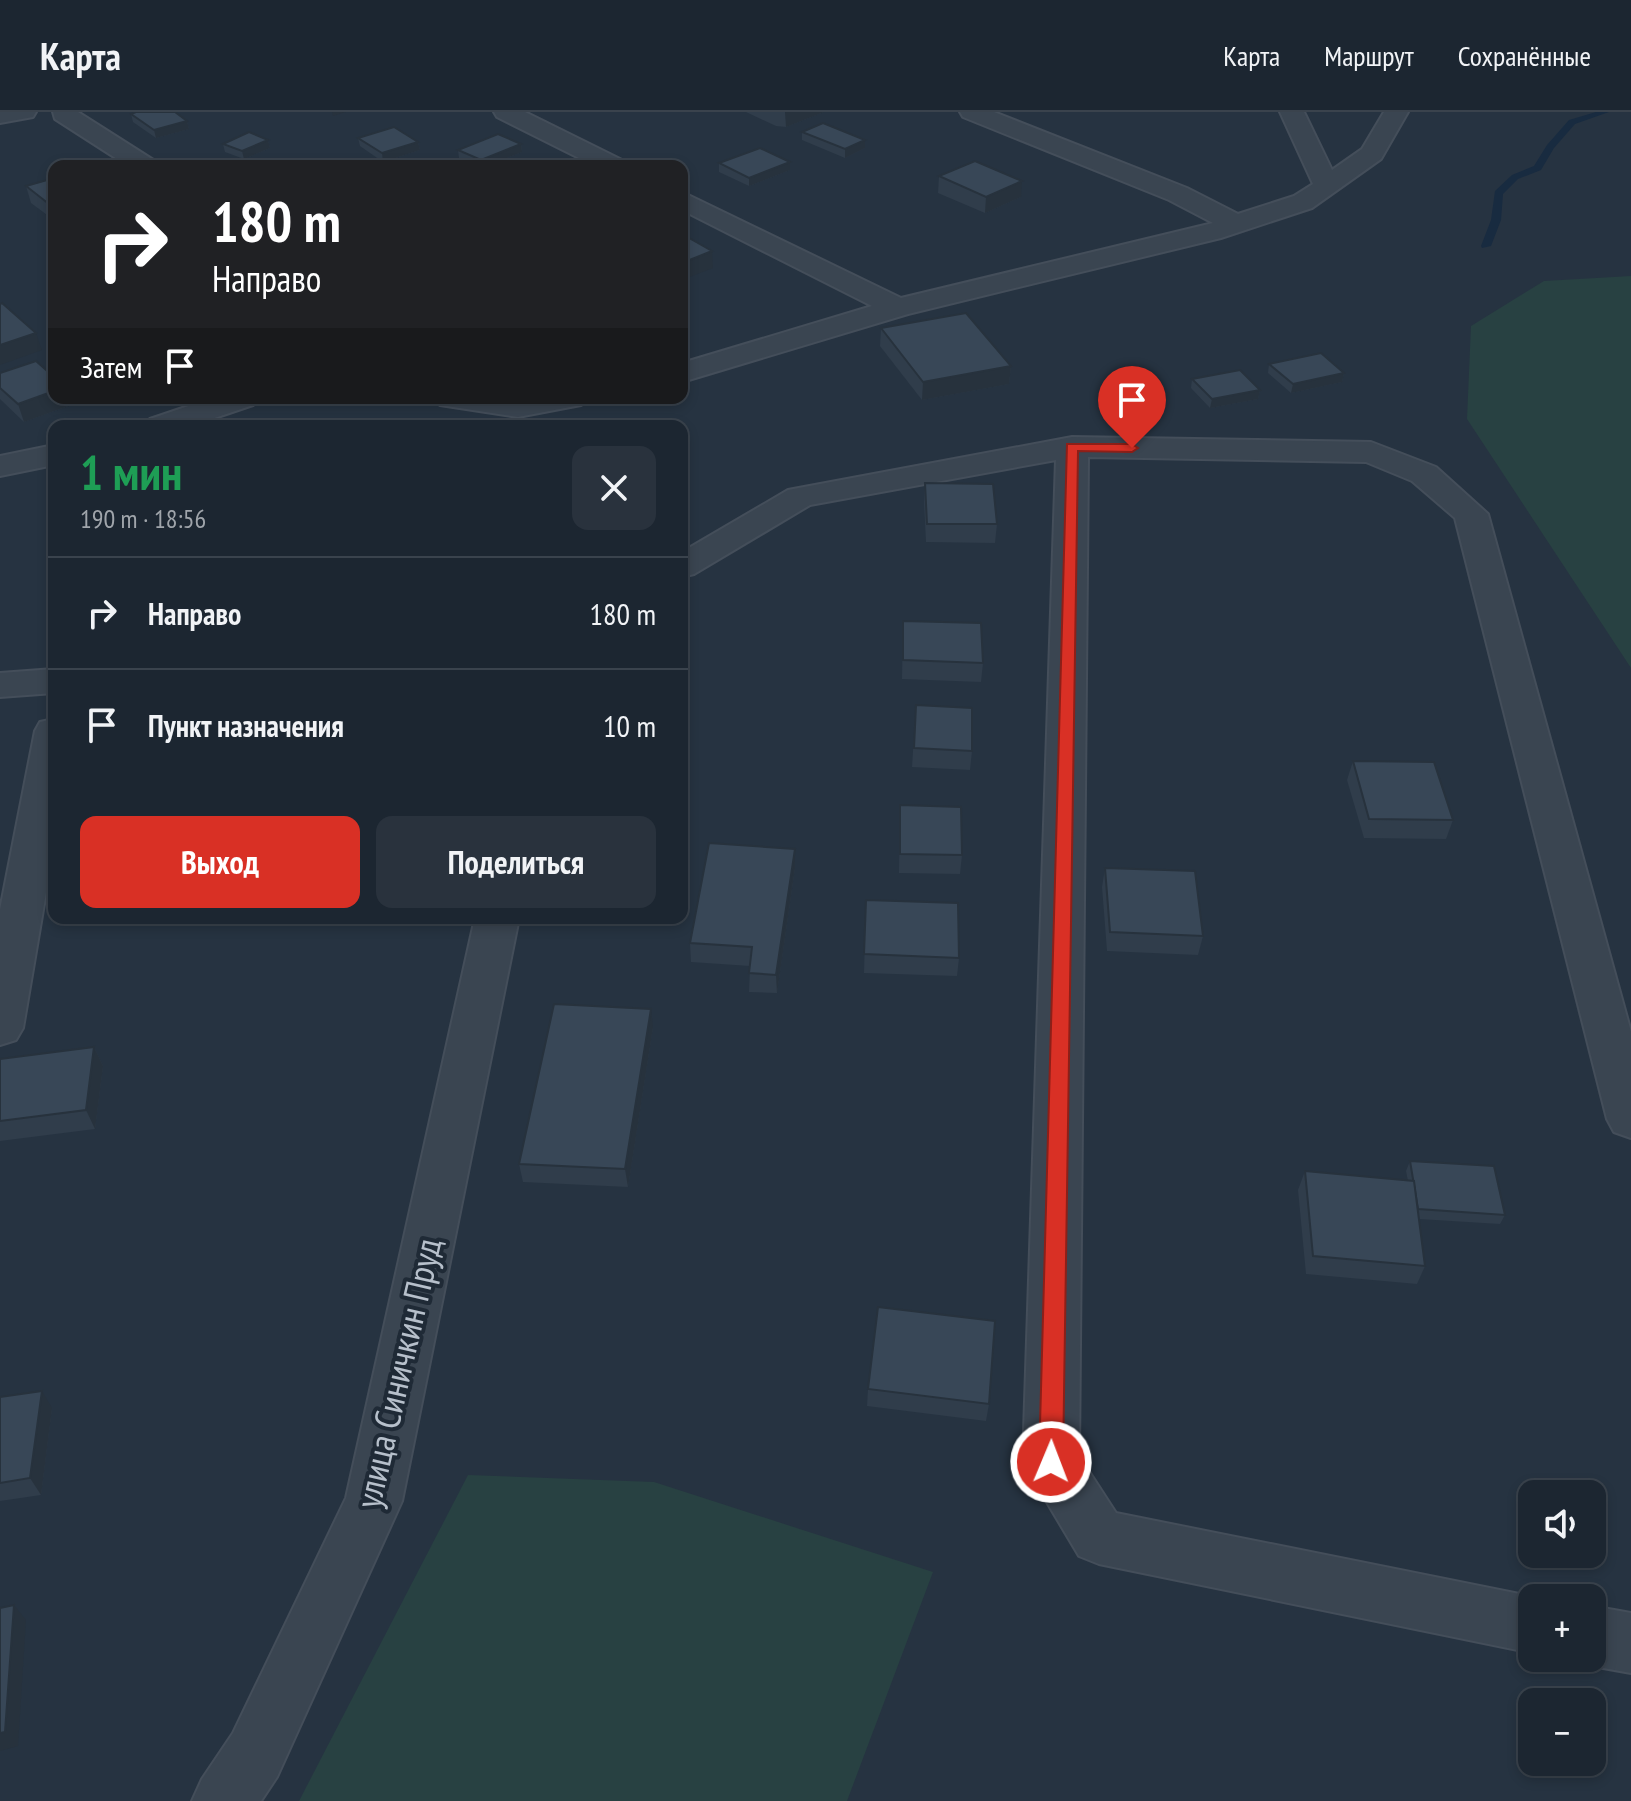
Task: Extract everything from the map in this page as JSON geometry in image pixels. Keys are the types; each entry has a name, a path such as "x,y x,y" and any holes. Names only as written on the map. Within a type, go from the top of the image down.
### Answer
{"street":[{"path":"0,116 24,112"},
{"path":"65,112 137,160"},
{"path":"506,112 603,160"},
{"path":"972,112 1178,194 1236,224"},
{"path":"1292,112 1327,186"},
{"path":"688,371 898,308 1236,224 1303,202 1372,154 1396,112"},
{"path":"688,203 898,308"},
{"path":"178,420 225,404"},
{"path":"491,404 518,408 539,404"},
{"path":"1072,447 1051,1462 1099,1537 1518,1621"},
{"path":"688,563 800,497 1072,447 1371,452 1424,474 1471,514 1631,1119"},
{"path":"0,466 48,456"},
{"path":"0,685 48,681"},
{"path":"0,1028 48,764"},
{"name":"улица Синичкин Пруд","path":"224,1801 255,1755 374,1501 496,924"},
{"path":"1606,1639 1631,1643"}],"green space":[{"path":"1631,276 1631,668 1467,419 1471,326 1544,281"},
{"path":"468,1475 654,1482 933,1572 847,1801 299,1801"}],"building":[{"path":"175,112 187,121 154,130 131,114"},
{"path":"823,123 865,140 845,149 802,132"},
{"path":"394,127 418,142 382,153 358,138"},
{"path":"249,132 268,140 242,151 223,144"},
{"path":"498,134 521,144 481,160 458,150"},
{"path":"760,148 790,162 749,178 719,163"},
{"path":"975,161 1022,181 986,197 939,176"},
{"path":"48,180 48,203 26,186"},
{"path":"688,237 712,251 688,261"},
{"path":"2,303 36,333 0,345"},
{"path":"966,313 1011,366 923,382 881,328"},
{"path":"1321,353 1344,373 1293,384 1269,364"},
{"path":"36,361 48,372 48,393 18,404 0,388 0,373"},
{"path":"1240,370 1260,390 1212,399 1192,379"},
{"path":"925,483 993,484 997,524 927,524"},
{"path":"903,621 981,623 983,663 903,660"},
{"path":"916,705 972,708 972,751 914,748"},
{"path":"1353,761 1434,762 1453,820 1369,819"},
{"path":"900,805 961,807 962,855 900,854"},
{"path":"709,843 795,849 776,975 749,973 752,947 690,943"},
{"path":"1105,868 1195,871 1203,936 1110,932"},
{"path":"866,900 958,903 959,958 864,954"},
{"path":"554,1004 651,1009 625,1169 519,1164"},
{"path":"94,1047 86,1110 0,1121 0,1059"},
{"path":"1410,1161 1494,1166 1505,1215 1418,1209"},
{"path":"1305,1171 1414,1181 1425,1266 1313,1256"},
{"path":"878,1307 995,1321 989,1404 868,1389"},
{"path":"42,1391 30,1478 0,1483 0,1397"},
{"path":"14,1605 5,1732 0,1733 0,1608"}],"waterway":[{"path":"1486,246 1496,220 1498,193 1515,177 1538,168 1550,147 1572,122 1605,112"}],"route":[{"path":"1051,1462 1072,447 1132,448"}]}
